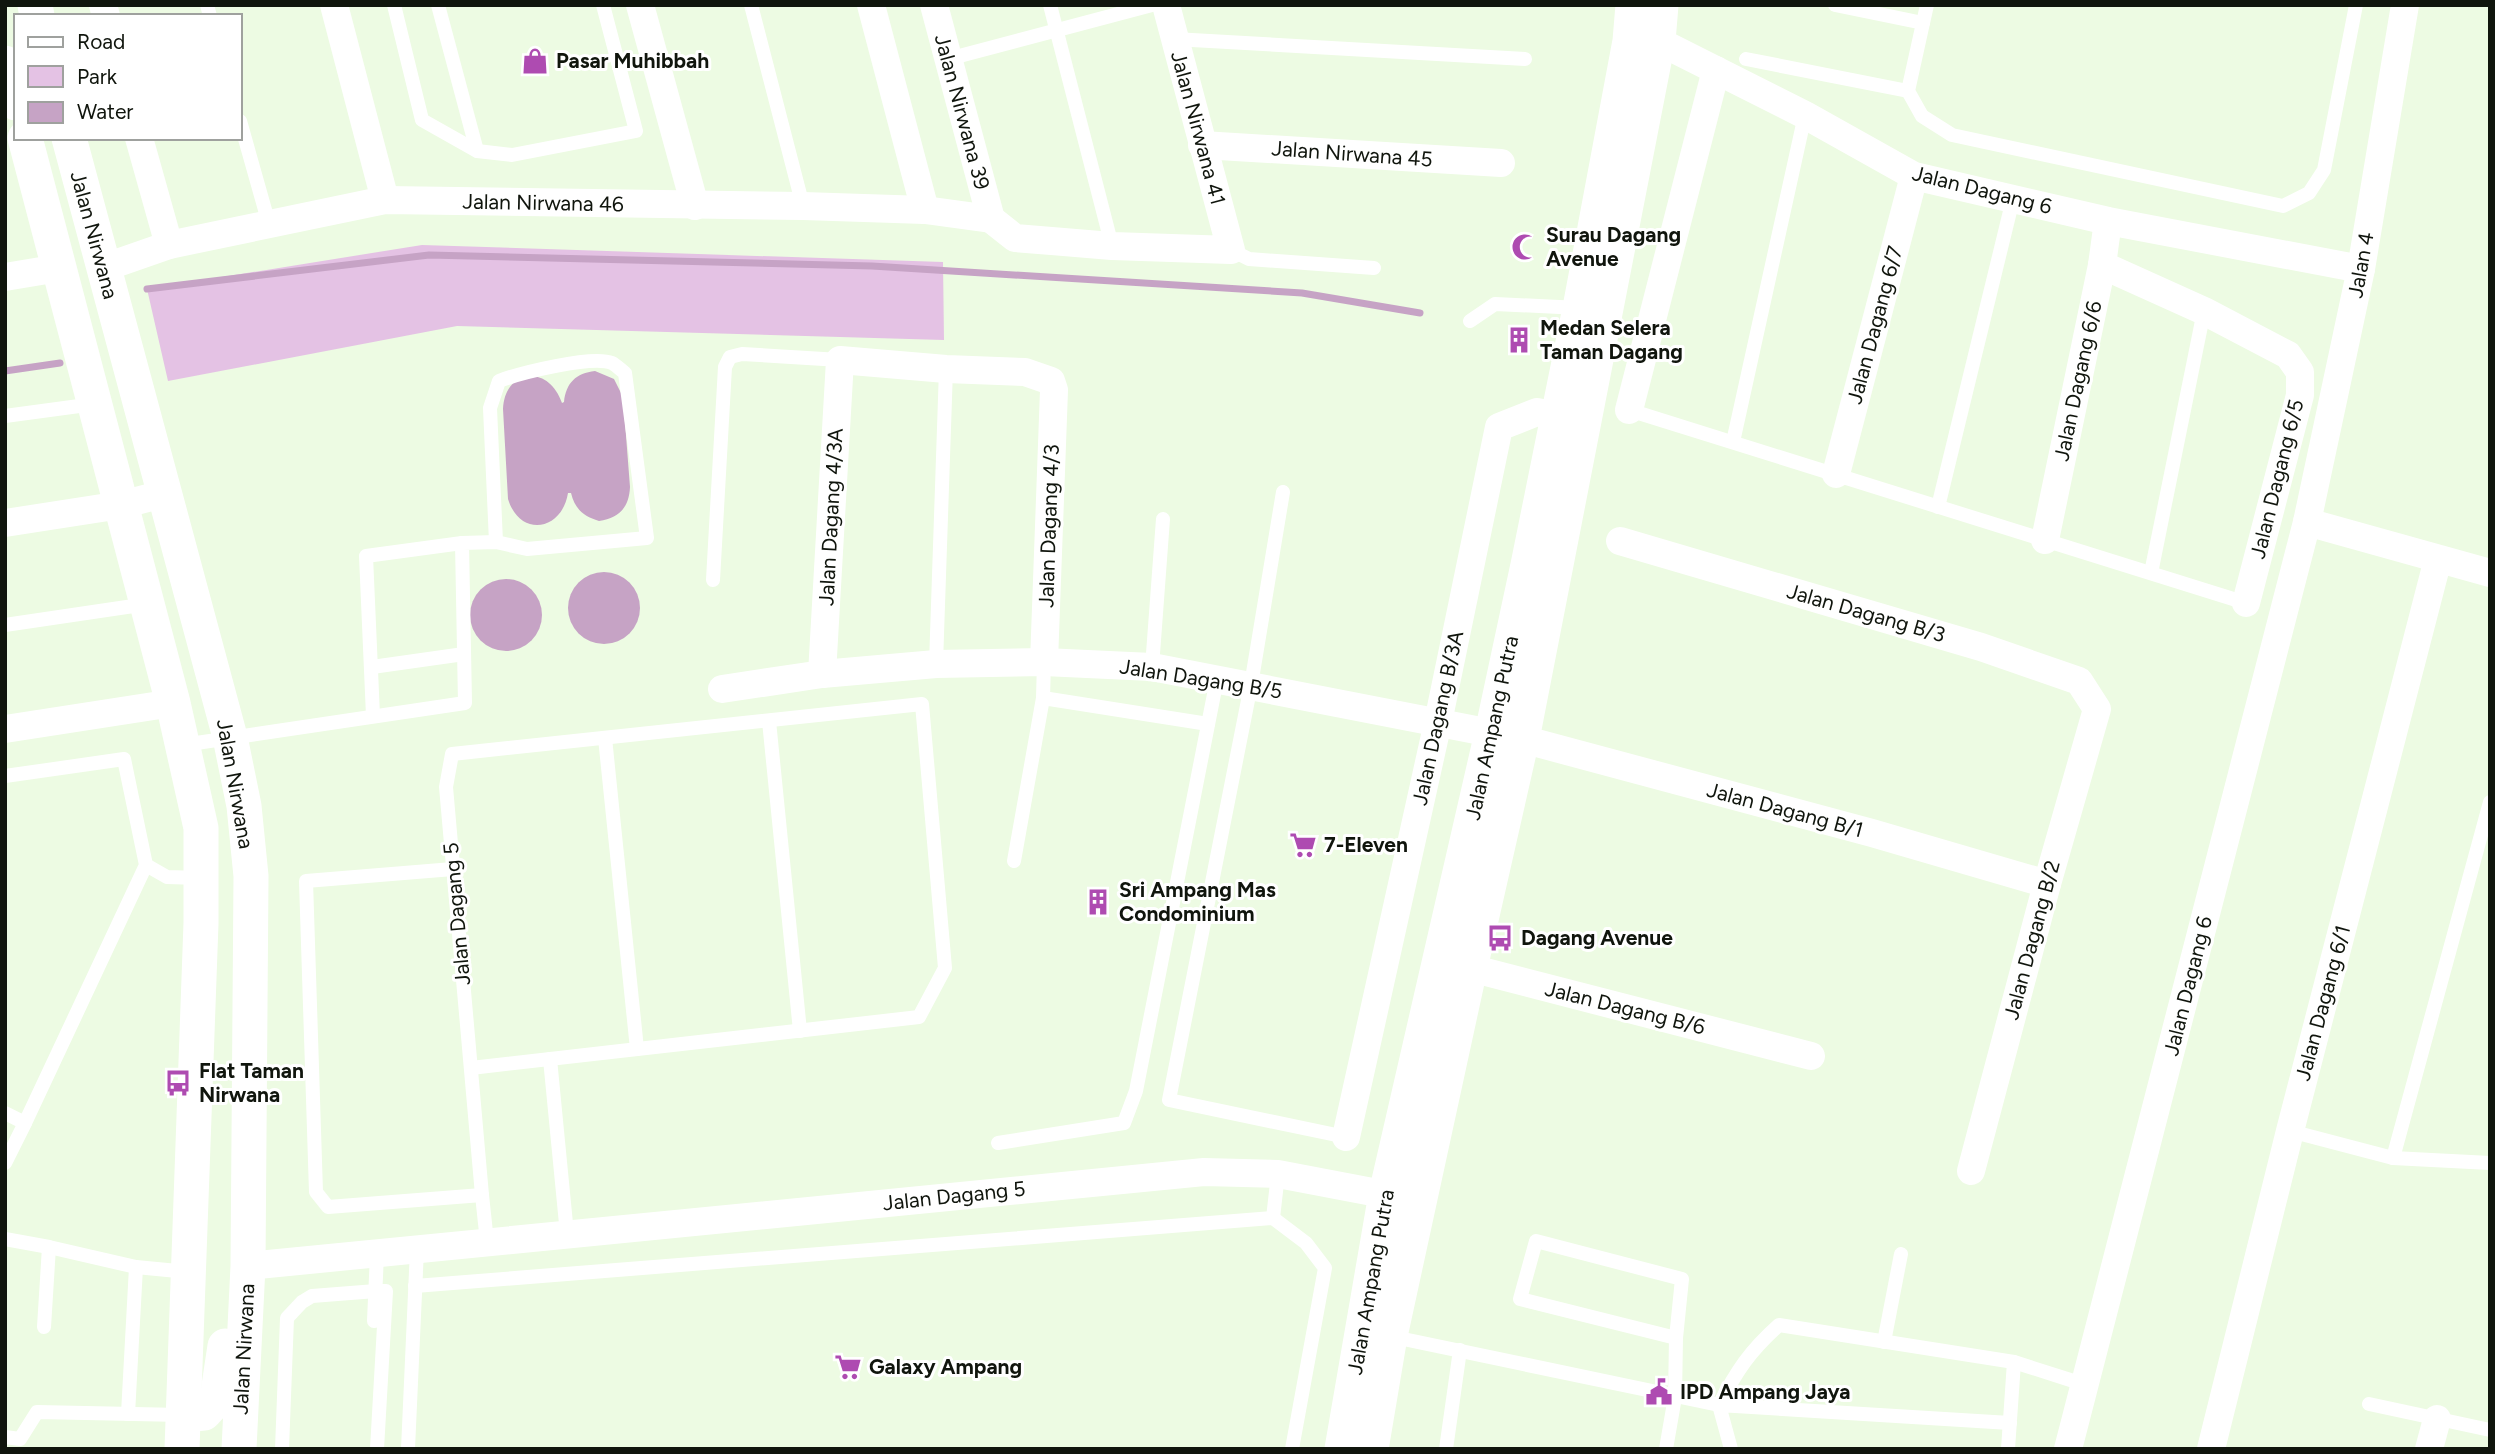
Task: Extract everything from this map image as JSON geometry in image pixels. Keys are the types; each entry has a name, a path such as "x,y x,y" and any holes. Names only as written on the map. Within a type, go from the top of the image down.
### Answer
{"street":[{"path":"334,5 385,200"},
{"path":"640,5 695,206"},
{"path":"871,5 925,210"},
{"name":"Jalan Nirwana 39","path":"934,5 990,219"},
{"name":"Jalan Nirwana 41","path":"1166,5 1231,250"},
{"name":"Jalan Ampang Putra","path":"1371,1449 1386,1194 1455,964 1507,736 1644,41 1633,5"},
{"name":"Jalan Ampang Putra","path":"1571,419 1580,308 1644,41 1661,5"},
{"name":"Jalan 4","path":"2307,523 2361,269 2405,5"},
{"name":"Jalan Dagang 6","path":"1644,41 1716,70 1913,176 2108,221 2361,269"},
{"path":"5,63 14,96"},
{"path":"1629,410 1716,70"},
{"name":"Jalan Nirwana","path":"26,140 173,703 201,828 202,878 183,1432"},
{"name":"Jalan Nirwana","path":"70,140 230,737 244,806 251,876 248,1266 239,1449"},
{"path":"140,140 169,245"},
{"name":"Jalan Nirwana 45","path":"1202,145 1501,163"},
{"name":"Jalan Dagang 6/7","path":"1836,474 1913,176"},
{"name":"Jalan Nirwana 46","path":"103,268 169,245 385,200 803,206 925,210 990,219"},
{"path":"990,219 1015,239 1231,250"},
{"name":"Jalan Dagang 6/6","path":"2045,540 2102,265 2108,221"},
{"name":"Jalan Dagang 6/5","path":"2102,265 2204,311 2288,355 2300,372 2300,395 2246,603"},
{"path":"5,276 59,268"},
{"path":"840,360 946,369"},
{"name":"Jalan Dagang 4/3A","path":"822,674 840,360"},
{"name":"Jalan Dagang 4/3","path":"946,369 1024,372 1051,381 1054,390 1044,662"},
{"name":"Jalan Dagang B/3A","path":"1346,1137 1438,722 1499,427 1537,412 1571,419"},
{"path":"5,523 121,505 163,494"},
{"path":"2307,523 2490,573"},
{"name":"Jalan Dagang 6","path":"2068,1449 2307,523"},
{"name":"Jalan Dagang B/3","path":"1620,541 1982,647 2079,681 2097,709"},
{"name":"Jalan Dagang 6/1","path":"2211,1449 2438,559"},
{"name":"Jalan Dagang B/5","path":"722,689 822,674 936,664 1044,662 1152,667 1507,736"},
{"path":"5,729 173,703"},
{"name":"Jalan Dagang B/2","path":"1971,1171 2047,884 2097,709"},
{"name":"Jalan Dagang B/1","path":"1507,736 1872,833 2047,884"},
{"path":"202,878 251,876"},
{"name":"Jalan Ampang Putra","path":"1342,1449 1376,1334 1420,1202 1455,964"},
{"name":"Jalan Dagang B/6","path":"1455,964 1811,1056"},
{"name":"Jalan Dagang 5","path":"248,1266 1204,1172 1278,1174 1420,1202"},
{"path":"183,1432 217,1399 227,1331 247,1304"},
{"path":"2429,1449 2437,1419"}],"lane":[{"path":"394,5 422,120 477,151 512,155 636,131 603,5"},
{"path":"438,5 477,151"},
{"path":"751,5 803,206"},
{"path":"1050,5 1112,246"},
{"path":"948,59 1152,5"},
{"path":"1835,5 1923,23"},
{"path":"1927,5 1908,91 1922,116 1952,135 2283,205 2309,193 2324,170 2356,5"},
{"path":"1174,38 1525,59"},
{"path":"1746,59 1908,91"},
{"path":"1733,442 1805,116"},
{"path":"242,128 269,224"},
{"path":"1938,507 2013,199"},
{"path":"1231,250 1249,259 1374,268"},
{"path":"1470,321 1495,304 1580,308"},
{"path":"2151,573 2204,311"},
{"path":"713,580 725,367 730,357 742,354 840,360"},
{"path":"373,716 366,556 462,543 496,542 527,549 647,538 625,373 610,362 566,364 519,373 499,381 490,408 496,542"},
{"path":"936,664 946,369"},
{"path":"5,416 94,404"},
{"path":"1629,410 2246,603"},
{"path":"1283,492 1251,685 1169,1100 1346,1137"},
{"path":"1152,667 1163,519"},
{"path":"183,745 465,703 462,543"},
{"path":"5,625 146,604"},
{"path":"372,667 464,654"},
{"path":"1014,861 1043,698 1044,662"},
{"path":"998,1143 1124,1123 1136,1091 1217,679"},
{"path":"1043,698 1208,724"},
{"path":"471,1068 919,1017 946,968 922,704 605,738 636,1049"},
{"path":"769,721 800,1031"},
{"name":"Jalan Dagang 5","path":"487,1242 446,787 452,754 605,738"},
{"path":"5,776 124,759 146,865 5,1163"},
{"path":"2393,1158 2490,802"},
{"path":"146,865 167,877 202,878"},
{"path":"453,869 306,881 316,1192 328,1207 482,1195"},
{"path":"550,1059 567,1234"},
{"path":"5,1113 25,1123"},
{"path":"2290,1131 2393,1158 2490,1163"},
{"path":"1273,1218 1278,1174"},
{"path":"415,1286 1273,1218 1306,1243 1325,1268 1292,1449"},
{"path":"5,1240 136,1267 188,1272"},
{"path":"1666,1449 1675,1397 1676,1338 1682,1279 1536,1241 1520,1299 1676,1338"},
{"path":"44,1327 49,1247"},
{"path":"408,1449 417,1249"},
{"path":"374,1321 377,1254"},
{"path":"1884,1342 1901,1254"},
{"path":"128,1414 136,1267"},
{"path":"282,1449 287,1318 302,1302 312,1296 376,1291 386,1292 377,1449"},
{"path":"1731,1449 1719,1405 1754,1348 1779,1325 2014,1362 2085,1385"},
{"path":"1376,1334 1719,1405 2010,1423"},
{"path":"1446,1449 1460,1350"},
{"path":"2008,1449 2014,1362"},
{"path":"2369,1404 2490,1430"},
{"path":"5,1437 20,1439 37,1409 128,1414 183,1432"}],"green space":[{"path":"422,245 943,262 944,340 457,326 168,381 147,289"}],"water":[{"path":"595,371 614,379 623,397 630,487 628,501 622,511 599,521 580,511 571,493 568,493 564,506 550,522 540,525 522,520 508,499 503,409 506,395 511,385 519,379 538,377 556,390 562,403 573,380 582,374"},
{"path":"611,572 630,582 638,594 638,622 630,634 618,642 597,644 578,634 570,622 568,601 578,582 590,574"},
{"path":"513,579 532,589 540,601 540,629 532,641 520,649 499,651 480,641 472,629 470,608 480,589 492,581"}],"waterway":[{"path":"147,289 429,255 872,266 1302,293 1420,313"},
{"path":"5,371 60,363"}],"place":[{"name":"Pasar Muhibbah","path":"535,61"},
{"name":"Surau Dagang Avenue","path":"1525,247"},
{"name":"Medan Selera Taman Dagang","path":"1519,340"},
{"name":"7-Eleven","path":"1303,845"},
{"name":"Sri Ampang Mas Condominium","path":"1098,902"},
{"name":"Dagang Avenue","path":"1500,938"},
{"name":"Flat Taman Nirwana","path":"178,1083"},
{"name":"Galaxy Ampang","path":"848,1367"},
{"name":"IPD Ampang Jaya","path":"1659,1392"}]}
